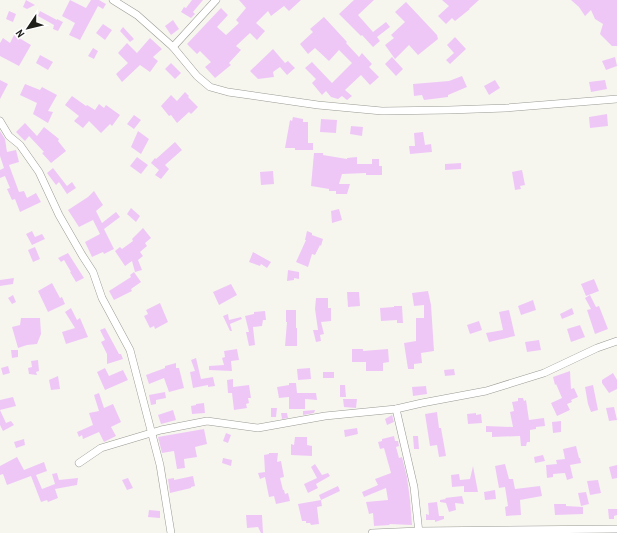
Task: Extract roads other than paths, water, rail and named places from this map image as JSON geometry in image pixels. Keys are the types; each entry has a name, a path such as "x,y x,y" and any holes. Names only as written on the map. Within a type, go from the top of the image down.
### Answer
{"street":[{"path":"114,0 137,15 173,47 197,76 210,87 228,92 318,105 382,111 506,108 617,99"},
{"path":"173,47 216,0"},
{"path":"0,121 9,136 20,145 39,172 59,215 93,272 102,298 130,350 160,465 171,533"},
{"path":"79,463 101,448 152,433 207,421 258,428 325,416 396,409 486,391 544,373 617,340"},
{"path":"396,409 414,487 419,532"},
{"path":"372,533 617,529"}]}
